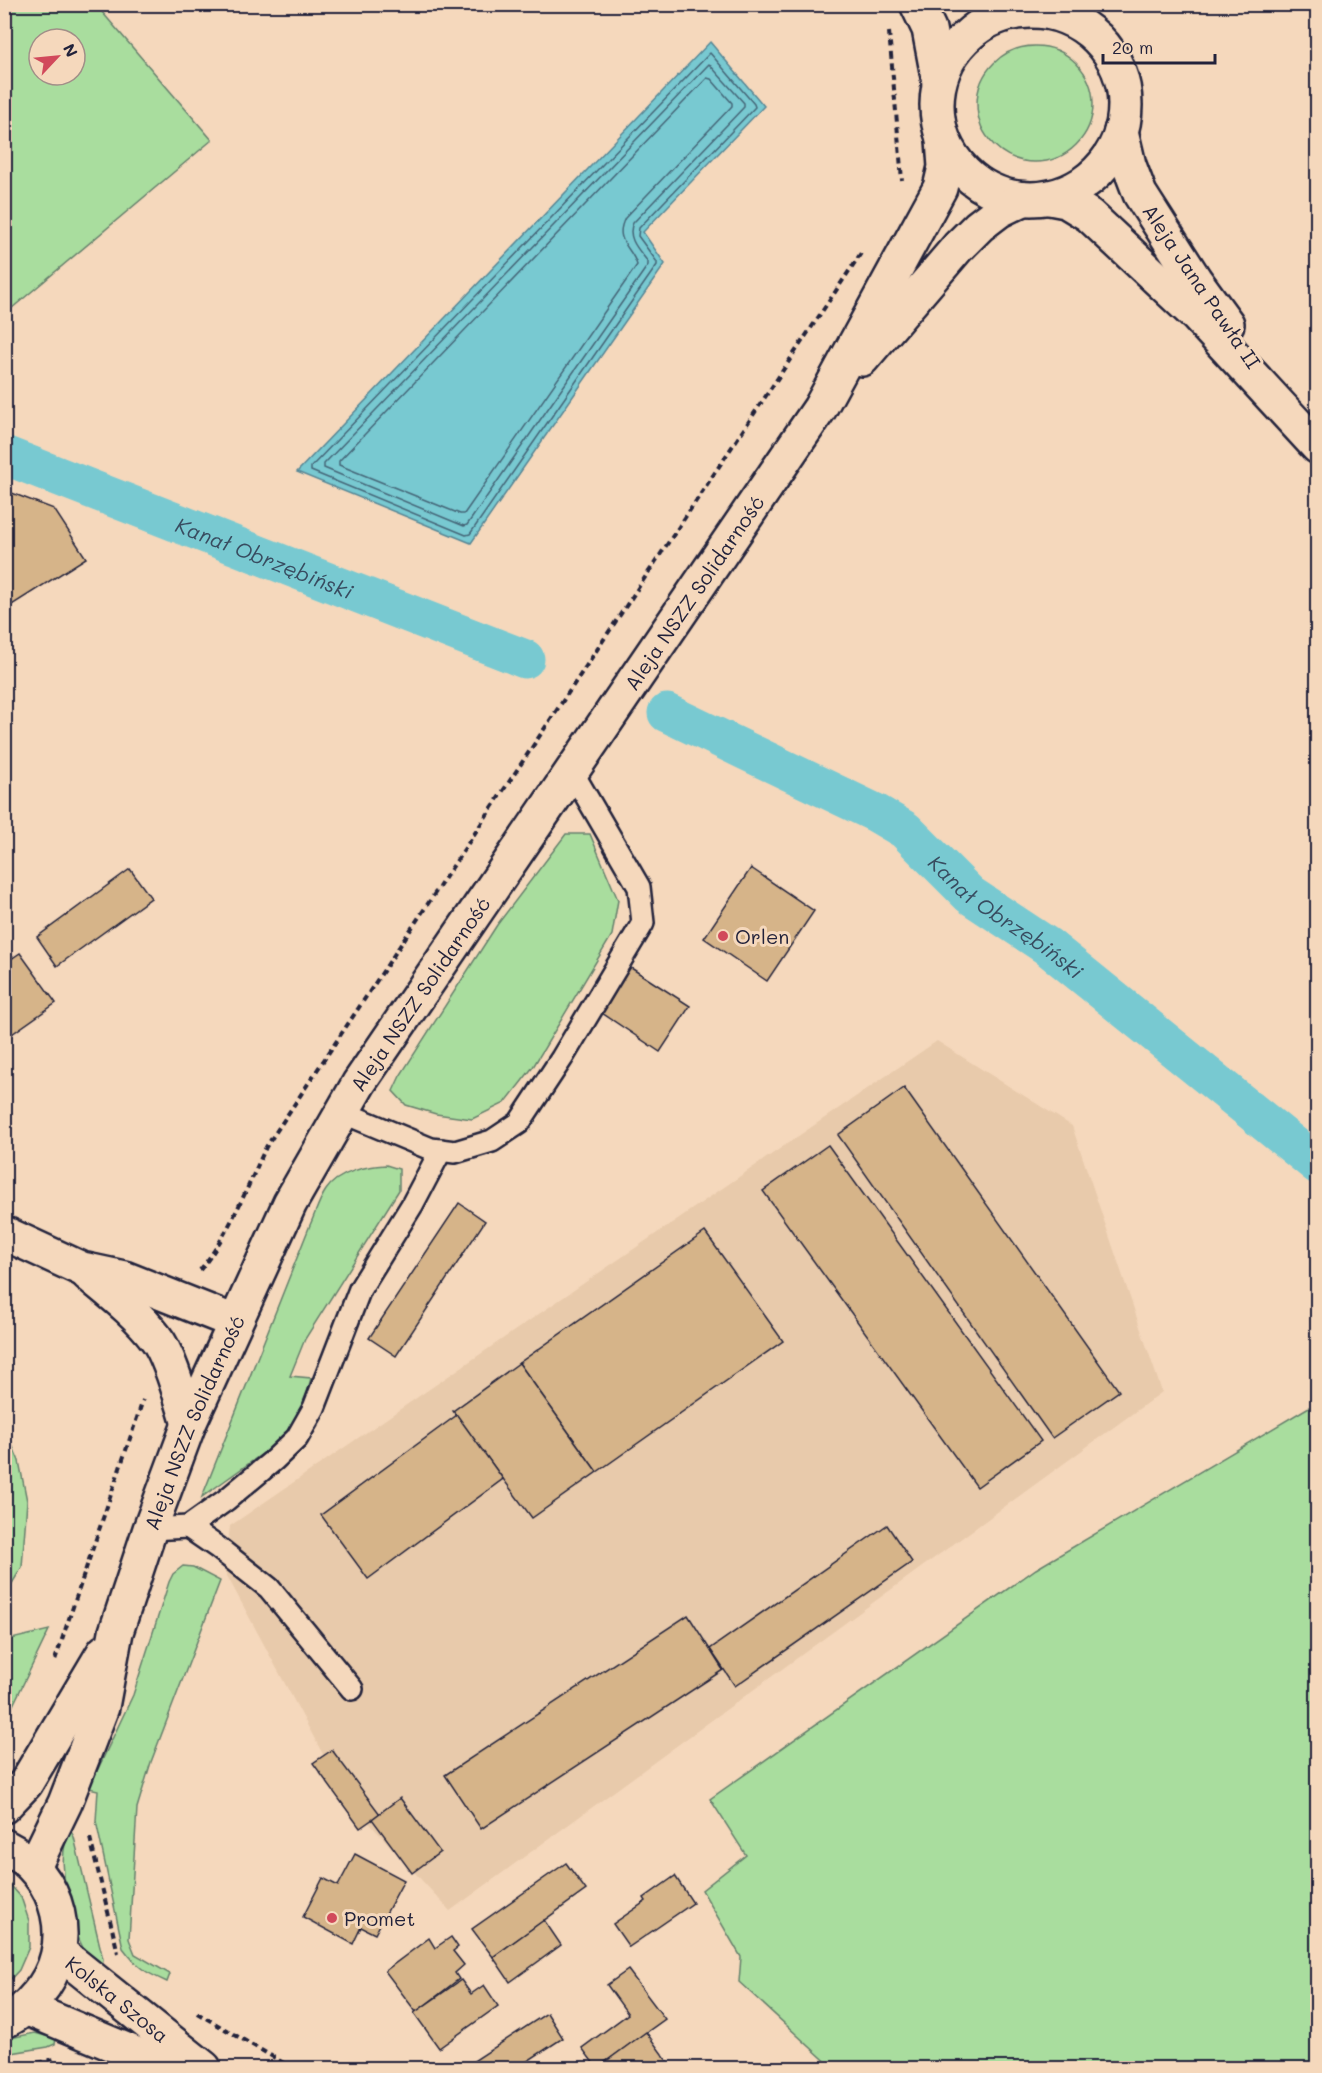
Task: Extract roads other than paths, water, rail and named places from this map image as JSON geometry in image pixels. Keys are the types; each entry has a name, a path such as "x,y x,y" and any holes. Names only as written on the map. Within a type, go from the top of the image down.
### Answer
{"street":[{"path":"917,4 929,29 939,82 937,112 944,140 956,163 975,181 998,193 1036,198 1072,190 1094,176 1111,155 1121,132 1125,101 1119,71 1103,45 1080,24 1052,13 1014,8 993,18 969,34 951,56 939,82"},
{"name":"Aleja Jana Pawła II","path":"1121,132 1129,165 1140,194 1195,280 1310,439"},
{"name":"Aleja NSZZ Solidarność","path":"34,1867 65,1803 102,1707 116,1632 150,1529 189,1424 290,1203 359,1083 820,408 940,188 945,167 944,140"},
{"name":"Aleja Jana Pawła II","path":"1036,198 1066,201 1089,215 1198,317 1310,439"},
{"name":"Aleja NSZZ Solidarność","path":"820,408 958,247 979,226 1000,210 1036,198"},
{"path":"4,1233 82,1269 124,1278 235,1322"},
{"path":"82,1269 124,1304 157,1339 174,1377 189,1424"},
{"name":"Aleja NSZZ Solidarność","path":"4,1806 26,1783 116,1632"},
{"path":"4,1846 17,1852 34,1867 48,1885 57,1906 61,1929 59,1952 47,1983 15,2015"},
{"name":"Kolska Szosa","path":"59,1952 204,2068"},
{"name":"Kolska Szosa","path":"15,2015 169,2068"}],"lane":[{"path":"342,1112 422,1146 455,1152 492,1141 519,1123 562,1058 643,923 639,887 571,770"},
{"path":"150,1529 188,1527 226,1500 297,1438 314,1407 360,1289 412,1205 441,1150"},
{"path":"188,1527 217,1546 269,1588 352,1689"}],"water":[{"path":"710,42 764,106 643,232 665,264 471,543 297,472"}],"waterway":[{"name":"Kanał Obrzębiński","path":"4,455 525,659"},
{"name":"Kanał Obrzębiński","path":"667,713 876,813 905,830 970,895 1047,946 1318,1165"}],"place":[{"name":"Orlen","path":"723,936"},
{"name":"Promet","path":"332,1918"}]}
